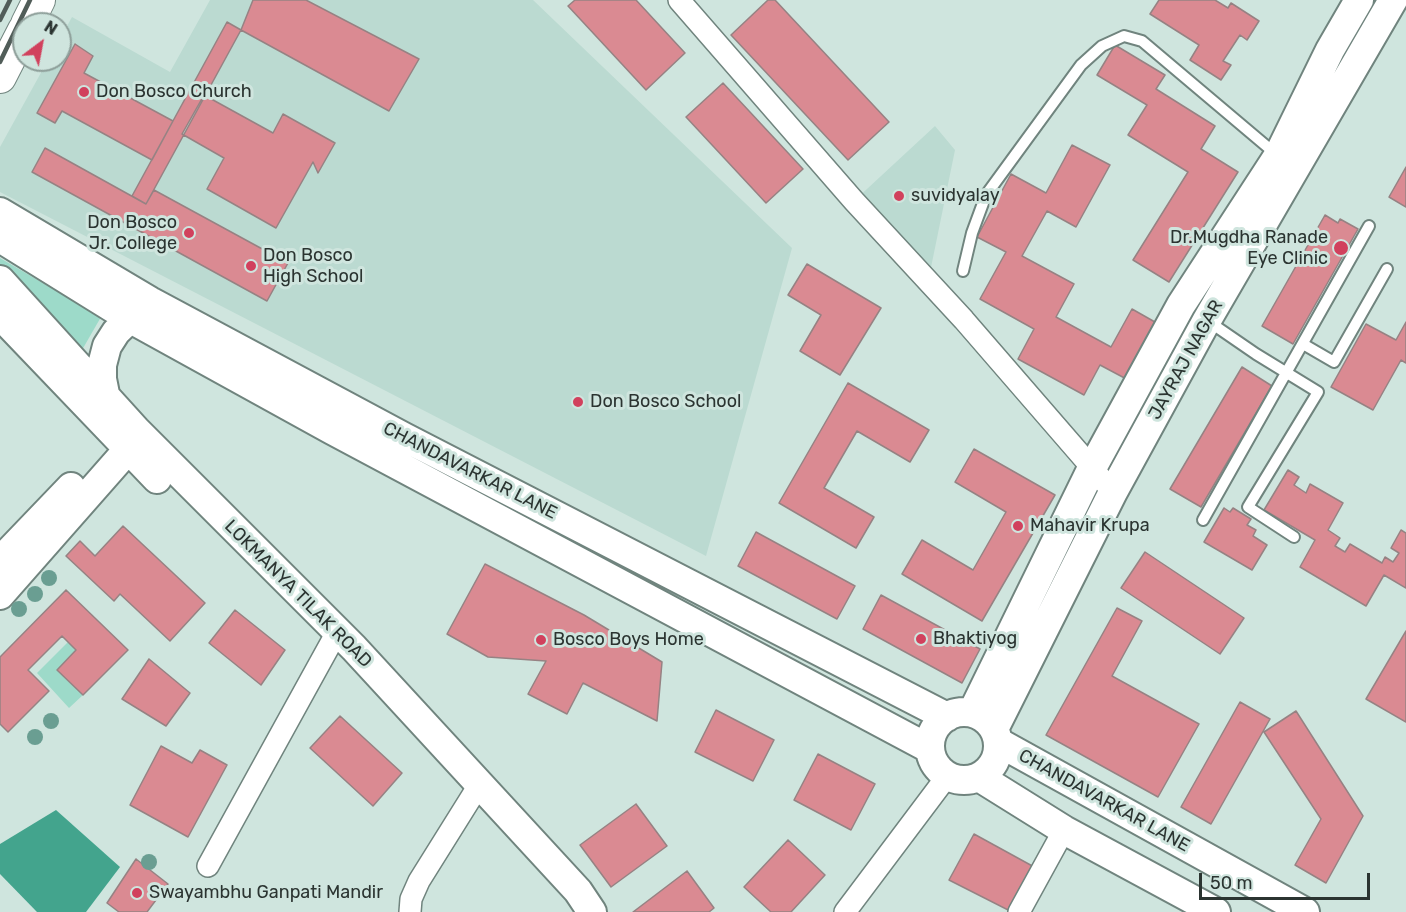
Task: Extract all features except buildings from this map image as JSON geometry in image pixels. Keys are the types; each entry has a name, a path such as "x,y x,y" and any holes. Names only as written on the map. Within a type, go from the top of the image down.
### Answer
{"main road":[{"path":"0,77 12,54"}],"street":[{"path":"679,0 854,201 964,320 1091,470 1113,492"},
{"name":"JAYRAJ NAGAR","path":"978,725 1024,640 1076,567 1113,492 1207,321 1278,156 1302,136 1330,50 1359,0"},
{"name":"JAYRAJ NAGAR","path":"1024,640 1051,552 1091,470 1181,305 1253,218 1302,136 1356,67 1393,0"},
{"path":"1330,50 1356,67"},
{"name":"CHANDAVARKAR LANE","path":"0,212 139,309 332,430 930,749"},
{"name":"CHANDAVARKAR LANE","path":"0,238 139,309 404,437 978,725 1305,912"},
{"name":"LOKMANYA TILAK ROAD","path":"0,280 105,394 130,438"},
{"path":"1181,305 1207,321"},
{"path":"105,394 102,365 108,346 139,309"},
{"name":"LOKMANYA TILAK ROAD","path":"0,315 130,438 333,639 474,792 570,912"},
{"path":"0,561 130,438"},
{"path":"0,595 130,438"},
{"path":"1051,552 1076,567"},
{"path":"208,866 333,639"},
{"path":"937,725 978,725 997,756 990,768 979,777 966,780 948,775 934,761 930,749 931,736 937,725"},
{"path":"845,912 948,775"},
{"path":"979,777 1064,830 1216,912"},
{"path":"410,912 411,899 419,881 474,792"},
{"name":"LOKMANYA TILAK ROAD","path":"474,792 578,891 592,912"},
{"path":"1019,912 1064,830"}],"lane":[{"path":"963,271 972,233 986,195 1081,65 1102,46 1124,36 1142,41 1278,156"},
{"path":"1203,520 1369,226"},
{"path":"1303,344 1334,362 1387,269"},
{"path":"1207,321 1318,392 1248,507 1294,537"}],"shaded area":[{"name":"Don Bosco School","path":"210,0 533,0 792,248 706,556 0,192 0,147 41,72 72,72 72,17 170,72"},
{"path":"935,126 955,150 928,282 854,201"},
{"path":"0,258 101,317 82,350 0,264"},
{"path":"72,638 84,650 61,674 83,695 69,708 37,673"},
{"path":"56,810 120,867 86,912 37,912 0,874 0,844"}],"railway":[{"path":"0,20 10,0"},
{"path":"0,62 30,0"}],"place":[{"name":"Don Bosco Church","path":"84,92"},
{"name":"suvidyalay","path":"899,196"},
{"name":"Don Bosco Jr. College","path":"189,233"},
{"name":"Dr.Mugdha Ranade Eye Clinic","path":"1341,248"},
{"name":"Don Bosco High School","path":"251,266"},
{"name":"Don Bosco School","path":"578,402"},
{"name":"Mahavir Krupa","path":"1018,526"},
{"name":"Bhaktiyog","path":"921,639"},
{"name":"Bosco Boys Home","path":"541,640"},
{"name":"Swayambhu Ganpati Mandir","path":"137,893"}]}
